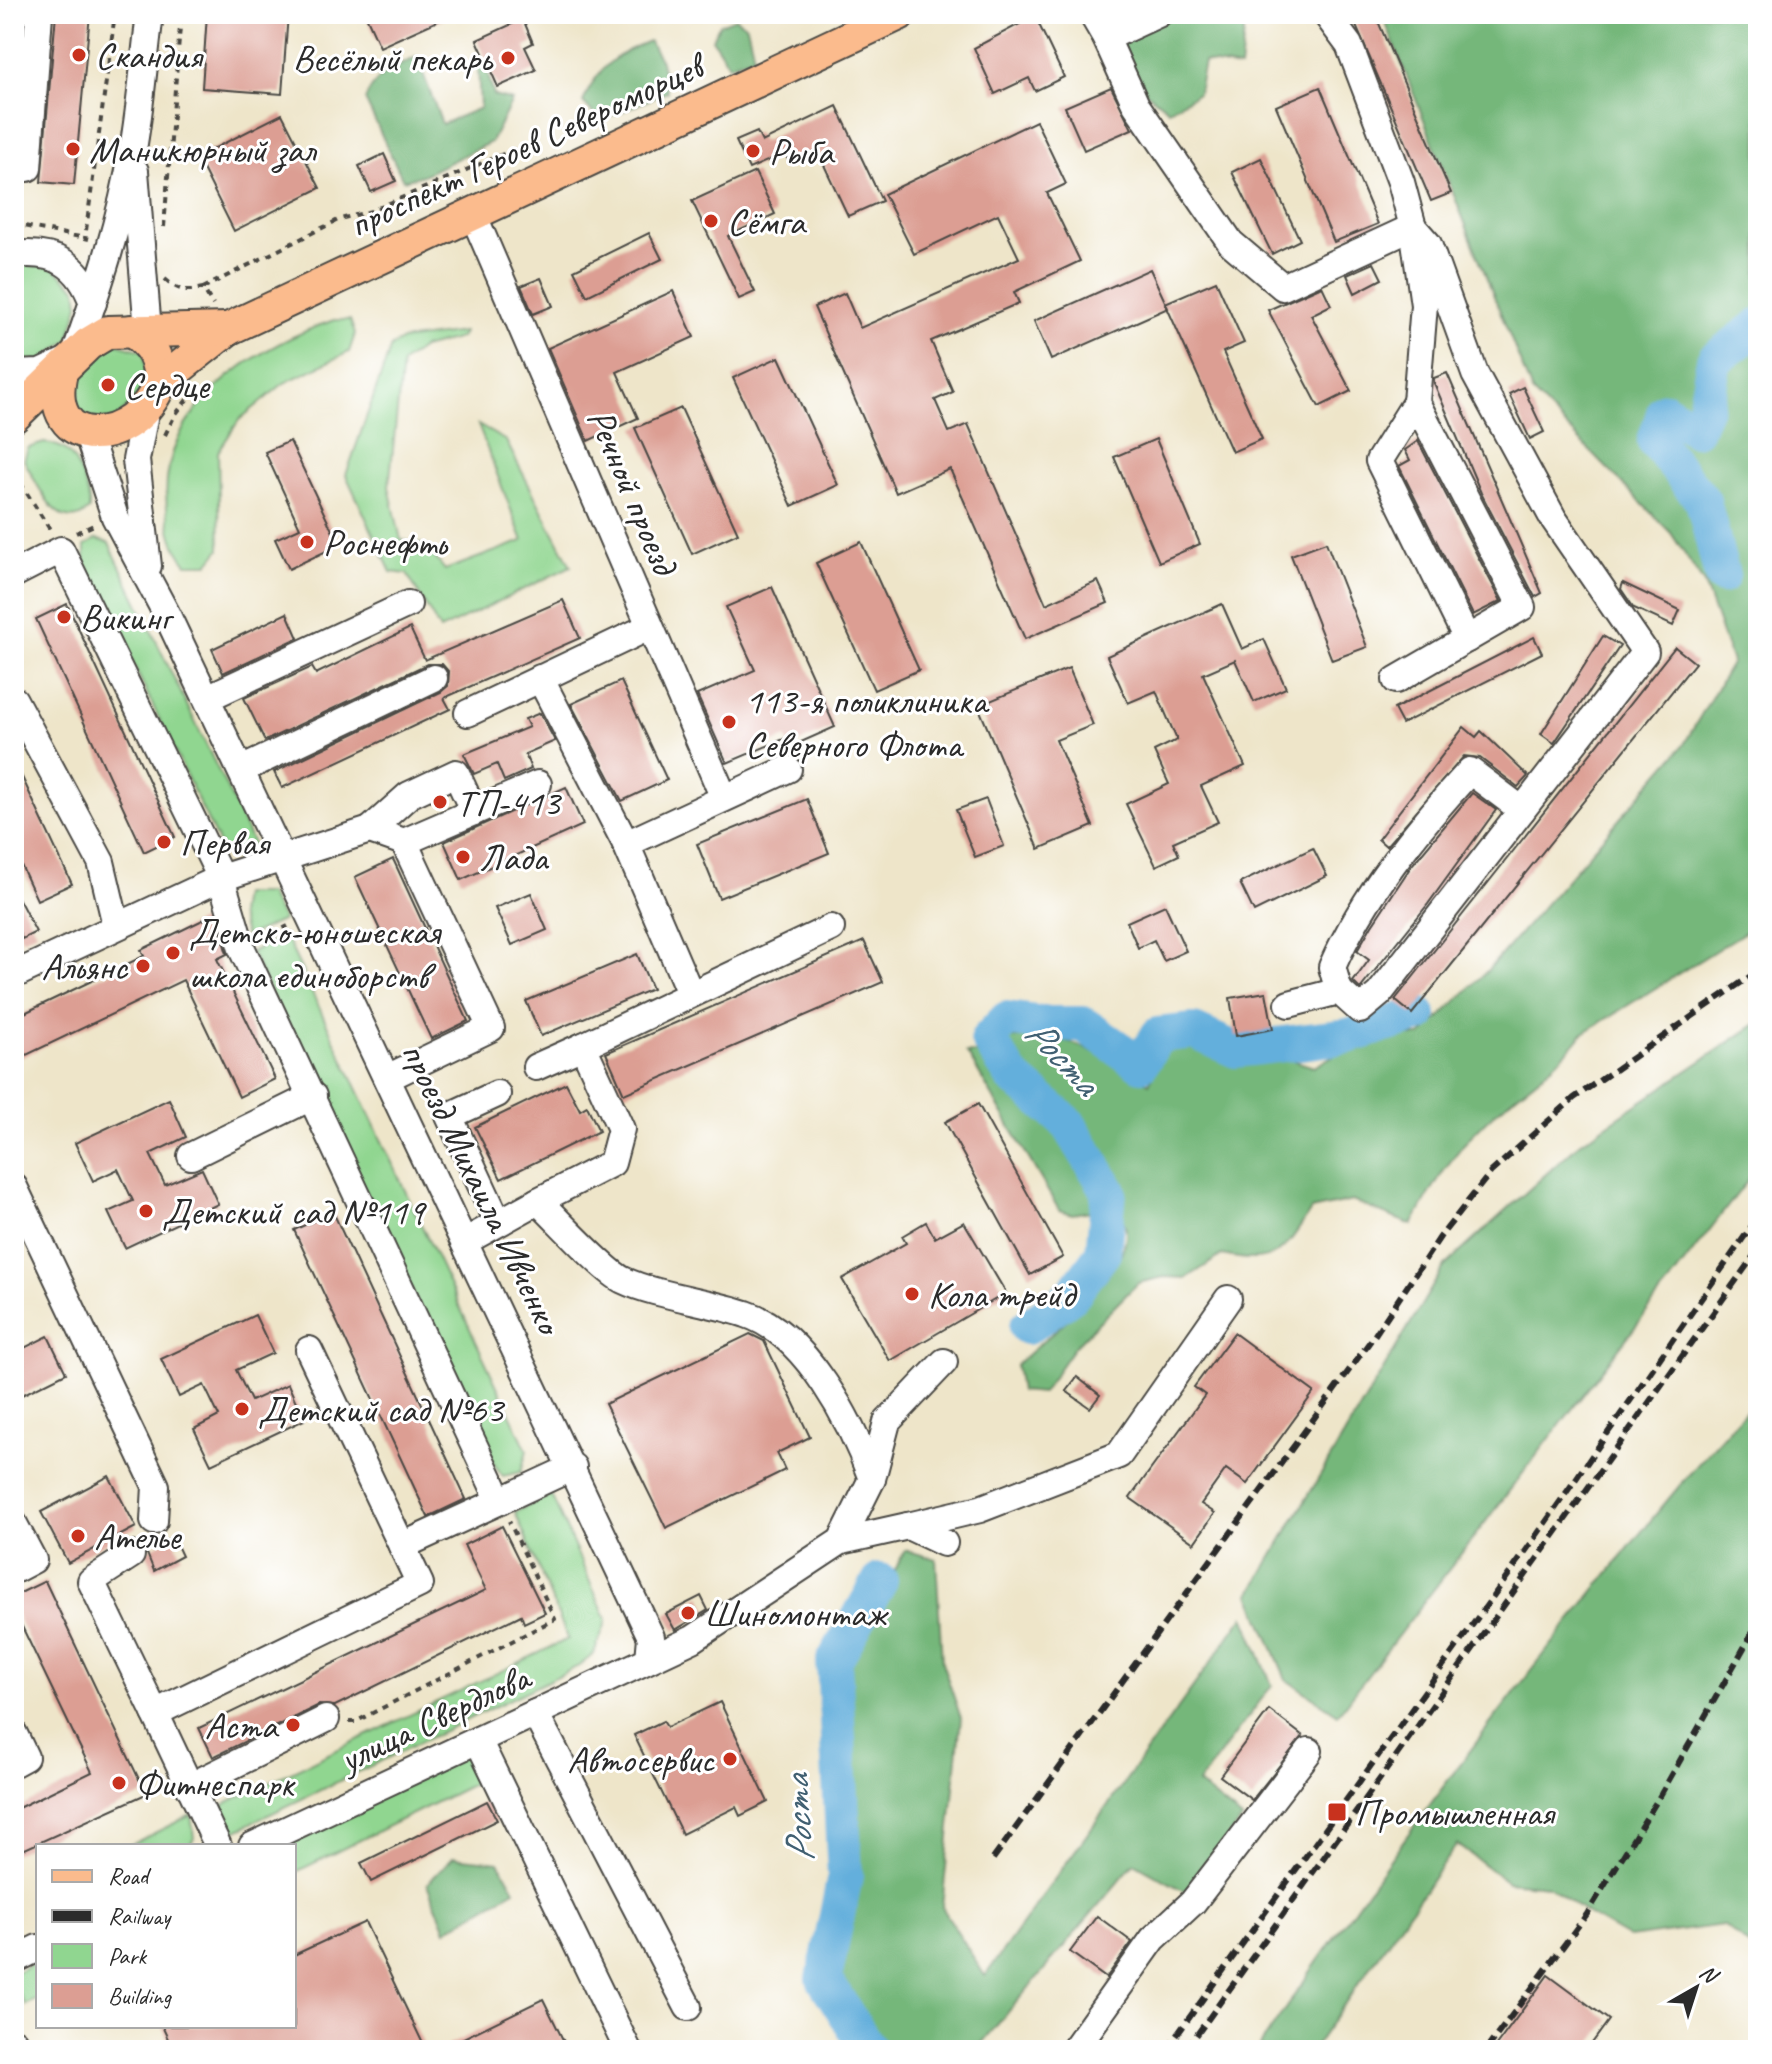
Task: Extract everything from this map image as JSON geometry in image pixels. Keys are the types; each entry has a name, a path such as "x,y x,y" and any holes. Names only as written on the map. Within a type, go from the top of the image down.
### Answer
{"main road":[{"name":"проспект Героев Североморцев","path":"14,430 47,426 82,431 119,430 153,395 228,329 899,14"},
{"name":"проспект Героев Североморцев","path":"14,416 67,364 108,332 143,335 228,329"},
{"path":"143,335 156,355 153,395"},
{"path":"67,364 58,402 82,431"}],"street":[{"path":"28,168 39,14"},
{"path":"14,374 40,373 67,364 93,303 133,149 150,14"},
{"path":"1092,14 1136,105 1231,243 1283,287 1413,227"},
{"path":"1106,38 1158,14"},
{"path":"1326,14 1349,45 1401,182 1413,227 1424,305 1416,402 1379,461 1467,639"},
{"path":"14,55 37,42"},
{"path":"133,149 143,335"},
{"name":"Речной проезд","path":"473,214 724,798"},
{"path":"1413,227 1428,244 1475,374 1553,518 1645,652 1379,994 1360,1010 1339,991 1332,967 1349,927 1430,814 1470,771 1522,810"},
{"path":"14,255 38,252 67,265 87,287 93,303"},
{"path":"149,577 136,460 153,395"},
{"path":"1396,680 1522,607 1416,402"},
{"name":"проезд Михаила Ивченко","path":"82,431 115,517 149,577 573,1467 651,1637 649,1659"},
{"path":"14,574 61,550 221,878 242,949 500,1501"},
{"path":"207,698 408,604"},
{"path":"468,713 649,627"},
{"path":"241,770 434,678"},
{"path":"540,678 626,844 690,993"},
{"path":"14,700 101,862 116,925"},
{"path":"626,844 788,769"},
{"path":"16,969 221,878 370,830 409,795 456,773 474,812"},
{"path":"370,830 404,842 538,784"},
{"path":"387,1078 491,1028 404,842"},
{"path":"536,1067 831,928"},
{"path":"1289,1004 1339,991"},
{"path":"466,1241 612,1163 621,1129 583,1046"},
{"path":"497,1094 449,1116 498,1222"},
{"path":"191,1156 313,1096"},
{"path":"14,1187 156,1486 154,1521"},
{"path":"538,1201 622,1280 749,1315 779,1329 841,1407 858,1439 872,1479"},
{"path":"841,1541 980,1509 1119,1455 1228,1299"},
{"path":"155,1713 420,1584 309,1350"},
{"path":"841,1541 872,1479 887,1422 944,1362"},
{"path":"402,1546 573,1467"},
{"path":"14,1524 33,1560 14,1570"},
{"path":"908,1526 944,1543"},
{"name":"улица Свердлова","path":"256,1844 693,1639 841,1541"},
{"path":"131,1555 91,1581 217,1844"},
{"path":"535,1713 688,2007"},
{"path":"189,1787 326,1719"},
{"path":"14,1734 25,1757 14,1763"},
{"path":"478,1740 628,2050"},
{"path":"1074,2050 1153,1939 1193,1902 1309,1751"},
{"path":"14,1960 36,1949"},
{"path":"14,2042 18,2050"}],"path":[{"path":"164,235 181,14"},
{"path":"203,288 340,219 371,211 531,142"},
{"path":"14,224 85,238"},
{"path":"242,949 288,926"},
{"path":"326,1719 355,1722 555,1619 500,1501"}],"green space":[{"path":"1110,14 1246,14 1240,68 1204,62 1198,93 1169,110 1138,86"},
{"path":"1382,14 1758,14 1758,924 1582,1034 1546,1071 1471,1136 1443,1172 1412,1225 1352,1201 1311,1210 1285,1246 1266,1257 1254,1259 1222,1255 1187,1278 1164,1277 1138,1283 1074,1347 1042,1393 1020,1391 1016,1365 1095,1291 1113,1267 1124,1245 1125,1224 1111,1208 1072,1214 1059,1210 967,1053 1017,1055 1004,1039 1048,1039 1081,1046 1149,1083 1165,1048 1199,1047 1225,1060 1267,1052 1314,1067 1366,1036 1421,1036 1488,970 1683,746 1732,662 1704,584 1671,533 1532,392"},
{"path":"735,18 747,26 754,56 729,65 712,39 720,24"},
{"path":"649,41 661,61 667,92 600,121 583,102 595,80 617,57"},
{"path":"417,57 442,124 480,108 478,66 486,67 494,96 512,101 491,142 423,175 403,180 365,100 379,78"},
{"path":"21,265 52,266 77,289 79,305 69,340 42,360 14,361 14,268"},
{"path":"334,320 350,320 355,334 349,352 284,383 239,420 218,452 220,549 208,564 187,564 175,545 167,508 168,473 177,441 194,413 216,388 242,366 303,332"},
{"path":"463,332 460,338 423,348 402,363 389,487 401,540 425,545 445,570 523,541 478,425 506,441 571,566 440,630 407,574 391,572 346,475 391,347 402,340"},
{"path":"111,342 143,351 148,383 116,420 86,419 71,399 72,375"},
{"path":"44,443 64,449 79,468 88,495 89,510 78,517 58,513 42,493 24,460 28,448"},
{"path":"96,539 109,543 253,844 240,859 224,855 85,563 85,546"},
{"path":"242,894 268,894 283,920 246,937 239,915"},
{"path":"285,935 527,1450 521,1472 503,1476 494,1464 251,952"},
{"path":"1758,1023 1758,1167 1338,1714 1286,1679 1250,1594 1444,1267 1580,1143"},
{"path":"1758,1398 1758,1953 1723,1925 1629,1938 1587,1914 1548,1886 1507,1882 1457,1844 1312,2050 1257,2050 1369,1888 1526,1677 1660,1509"},
{"path":"551,1495 607,1620 594,1654 579,1666 237,1830 224,1828 217,1812 226,1803 568,1639 515,1512"},
{"path":"905,1550 936,1559 942,1662 961,1718 942,1907 985,1976 1244,1616 1272,1685 1198,1784 1242,1819 1186,1892 1134,1863 976,2050 883,2050 836,1978 852,1872 834,1694"},
{"path":"467,1751 481,1780 296,1872 296,1844 277,1844"},
{"path":"191,1815 194,1838 190,1844 132,1844"},
{"path":"453,1857 499,1862 515,1890 446,1930 427,1884"},
{"path":"36,1962 36,2000 25,2005 14,1984 14,1973"}],"building":[{"path":"56,14 90,14 74,185 41,182"},
{"path":"207,14 288,14 282,94 202,88"},
{"path":"365,14 453,14 380,47"},
{"path":"1351,14 1375,14 1451,193 1431,201"},
{"path":"1035,16 1064,77 1035,91 1029,78 995,94 974,48"},
{"name":"Весёлый пекарь","path":"523,19 533,43 525,47 536,70 498,87 477,40"},
{"path":"1111,87 1132,129 1084,150 1065,107"},
{"path":"1320,87 1378,224 1334,242 1276,106"},
{"path":"837,106 882,201 848,216 817,150 789,163 785,153 749,169 736,141 757,132 762,142"},
{"path":"282,114 320,188 234,231 197,157"},
{"path":"1036,121 1066,184 1047,193 1080,261 1014,292 1019,303 931,341 953,392 935,400 949,432 968,424 1046,604 1098,581 1108,603 1025,639 950,469 896,493 814,307 845,293 860,328 1019,258 998,214 914,254 884,194"},
{"path":"384,154 396,181 371,192 359,166"},
{"path":"1261,158 1300,240 1272,254 1232,172"},
{"path":"755,172 775,214 728,236 755,292 739,299 692,201"},
{"path":"649,233 662,259 587,296 574,270"},
{"path":"1374,263 1382,279 1355,293 1347,275"},
{"path":"1150,269 1168,308 1051,360 1034,321"},
{"path":"541,278 553,306 533,314 521,286"},
{"path":"1216,281 1244,343 1223,352 1262,439 1232,452 1165,303"},
{"path":"1322,286 1331,305 1311,315 1351,391 1319,407 1268,310"},
{"path":"673,291 694,337 617,372 638,418 588,441 548,348"},
{"path":"779,357 838,485 792,506 733,378"},
{"path":"1447,373 1542,593 1535,597 1481,493 1434,383 1434,378"},
{"path":"1523,387 1544,432 1530,439 1509,394"},
{"path":"681,408 738,533 692,554 635,428"},
{"path":"1156,439 1200,544 1159,562 1114,457"},
{"path":"290,441 339,545 289,569 275,539 300,528 265,452"},
{"path":"1418,441 1501,601 1473,615 1399,466 1410,460 1405,450"},
{"path":"861,542 919,670 874,690 816,563"},
{"path":"1326,542 1367,647 1332,660 1291,555"},
{"path":"1623,583 1680,610 1673,626 1634,608 1621,589"},
{"path":"772,587 835,727 790,747 786,738 727,763 697,695 755,670 726,607"},
{"path":"563,600 580,638 444,698 450,709 282,788 274,772 441,692 448,686 449,672 442,664 427,664 265,741 244,698 312,667 316,674 410,628 425,660"},
{"path":"67,604 175,837 144,852 36,619"},
{"path":"1222,604 1242,649 1264,639 1286,688 1254,702 1235,660 1203,674 1245,766 1201,786 1218,822 1173,842 1179,855 1156,866 1126,804 1169,784 1154,751 1177,740 1156,691 1128,703 1107,656"},
{"path":"287,613 298,638 223,673 212,649"},
{"path":"1603,636 1620,646 1554,743 1541,734"},
{"path":"1534,637 1542,653 1402,724 1394,709"},
{"path":"1675,647 1695,663 1412,1014 1395,1000"},
{"path":"1069,668 1093,725 1056,740 1093,826 1039,849 978,706"},
{"path":"621,681 667,780 622,801 571,704"},
{"path":"540,713 555,741 525,754 531,769 504,781 497,764 474,774 464,754 529,727 525,719"},
{"path":"1464,727 1476,737 1481,731 1528,776 1518,787 1480,758 1464,756 1386,846 1378,839"},
{"path":"14,760 72,884 37,900 14,850"},
{"path":"566,787 583,825 461,880 444,842"},
{"path":"1472,793 1496,810 1428,904 1360,989 1353,982 1369,960 1357,951 1412,865"},
{"path":"807,799 829,853 719,898 697,844"},
{"path":"986,799 1004,846 975,857 956,810"},
{"path":"1313,848 1327,876 1254,912 1240,883"},
{"path":"393,859 468,1021 431,1039 355,877"},
{"path":"14,890 36,932 22,939 14,924"},
{"path":"531,893 547,930 512,945 495,908"},
{"path":"1165,905 1186,951 1164,961 1154,940 1138,948 1127,922"},
{"path":"215,914 227,954 217,959 275,1079 239,1097 183,980 14,1061 14,1018 144,956 141,950"},
{"path":"864,941 883,982 624,1094 606,1053"},
{"path":"637,954 652,989 541,1036 526,1001"},
{"path":"1266,992 1273,1029 1236,1036 1230,998"},
{"path":"566,1083 580,1110 587,1106 599,1131 501,1179 475,1127"},
{"path":"169,1099 186,1137 150,1154 165,1185 202,1169 218,1204 125,1248 108,1212 133,1201 118,1169 93,1181 75,1143"},
{"path":"978,1104 1063,1257 1030,1275 945,1122"},
{"path":"333,1212 466,1499 428,1517 294,1230"},
{"path":"926,1222 935,1238 964,1222 1006,1293 890,1361 842,1279 906,1243 902,1236"},
{"path":"255,1315 273,1353 236,1370 251,1401 288,1384 304,1420 211,1464 194,1429 219,1416 204,1385 179,1397 161,1359"},
{"path":"1234,1333 1314,1392 1247,1484 1226,1469 1201,1504 1215,1513 1194,1543 1130,1498 1205,1395 1194,1387"},
{"path":"750,1334 764,1341 810,1437 777,1453 785,1470 666,1528 605,1404"},
{"path":"48,1336 66,1373 14,1399 14,1353"},
{"path":"1077,1377 1100,1395 1090,1408 1066,1391"},
{"path":"109,1476 136,1527 68,1563 41,1512"},
{"path":"502,1526 545,1613 524,1623 521,1615 335,1706 319,1705 213,1757 199,1728 486,1590 464,1545"},
{"path":"173,1537 182,1556 154,1571 146,1551"},
{"path":"45,1581 146,1794 14,1854 14,1810 92,1772 14,1610 14,1596"},
{"name":"Шиномонтаж","path":"701,1596 708,1610 675,1630 666,1614"},
{"path":"720,1702 768,1802 740,1816 736,1807 682,1834 634,1735 663,1721 667,1727"},
{"path":"1269,1710 1303,1736 1252,1800 1220,1776"},
{"path":"487,1801 497,1820 371,1882 361,1863"},
{"path":"1097,1916 1132,1942 1106,1978 1070,1952"},
{"path":"365,1922 426,2050 173,2050 163,2028 296,2028 296,1954"},
{"path":"1548,1975 1609,2020 1587,2050 1493,2050"},
{"path":"543,1999 568,2050 439,2050"}],"waterway":[{"name":"Роста","path":"1722,576 1703,501 1655,441 1665,410 1695,429 1706,404 1714,360 1758,327"},
{"name":"Роста","path":"1027,1327 1072,1295 1103,1253 1109,1191 1068,1123 1012,1076 988,1039 1007,1019 1043,1024 1083,1024 1141,1064 1158,1035 1194,1031 1236,1050 1348,1036 1419,1015"},
{"name":"Роста","path":"869,2050 824,1979 845,1876 834,1661 880,1581"}],"railway":[{"path":"993,1859 1374,1336 1440,1237 1491,1172 1574,1098 1758,971"},
{"path":"1166,2050 1525,1552 1758,1217"},
{"path":"1186,2050 1758,1250"},
{"path":"1486,2050 1587,1914 1661,1794 1758,1623"}],"place":[{"name":"Скандия","path":"79,55"},
{"name":"Весёлый пекарь","path":"508,58"},
{"name":"Маникюрный зал","path":"73,149"},
{"name":"Рыба","path":"753,151"},
{"name":"Сёмга","path":"711,221"},
{"name":"Сердце","path":"108,385"},
{"name":"Роснефть","path":"307,542"},
{"name":"Викинг","path":"64,617"},
{"name":"113-я поликлиника Северного Флота","path":"729,722"},
{"name":"ТП-413","path":"440,802"},
{"name":"Первая","path":"164,842"},
{"name":"Лада","path":"463,857"},
{"name":"Детско-юношеская школа единоборств","path":"173,953"},
{"name":"Альянс","path":"143,966"},
{"name":"Детский сад №119","path":"146,1211"},
{"name":"Кола трейд","path":"912,1294"},
{"name":"Детский сад №63","path":"242,1409"},
{"name":"Ателье","path":"78,1536"},
{"name":"Шиномонтаж","path":"688,1613"},
{"name":"Аста","path":"293,1725"},
{"name":"Автосервис","path":"730,1759"},
{"name":"Фитнеспарк","path":"119,1783"},
{"name":"Промышленная","path":"1337,1812"}]}
